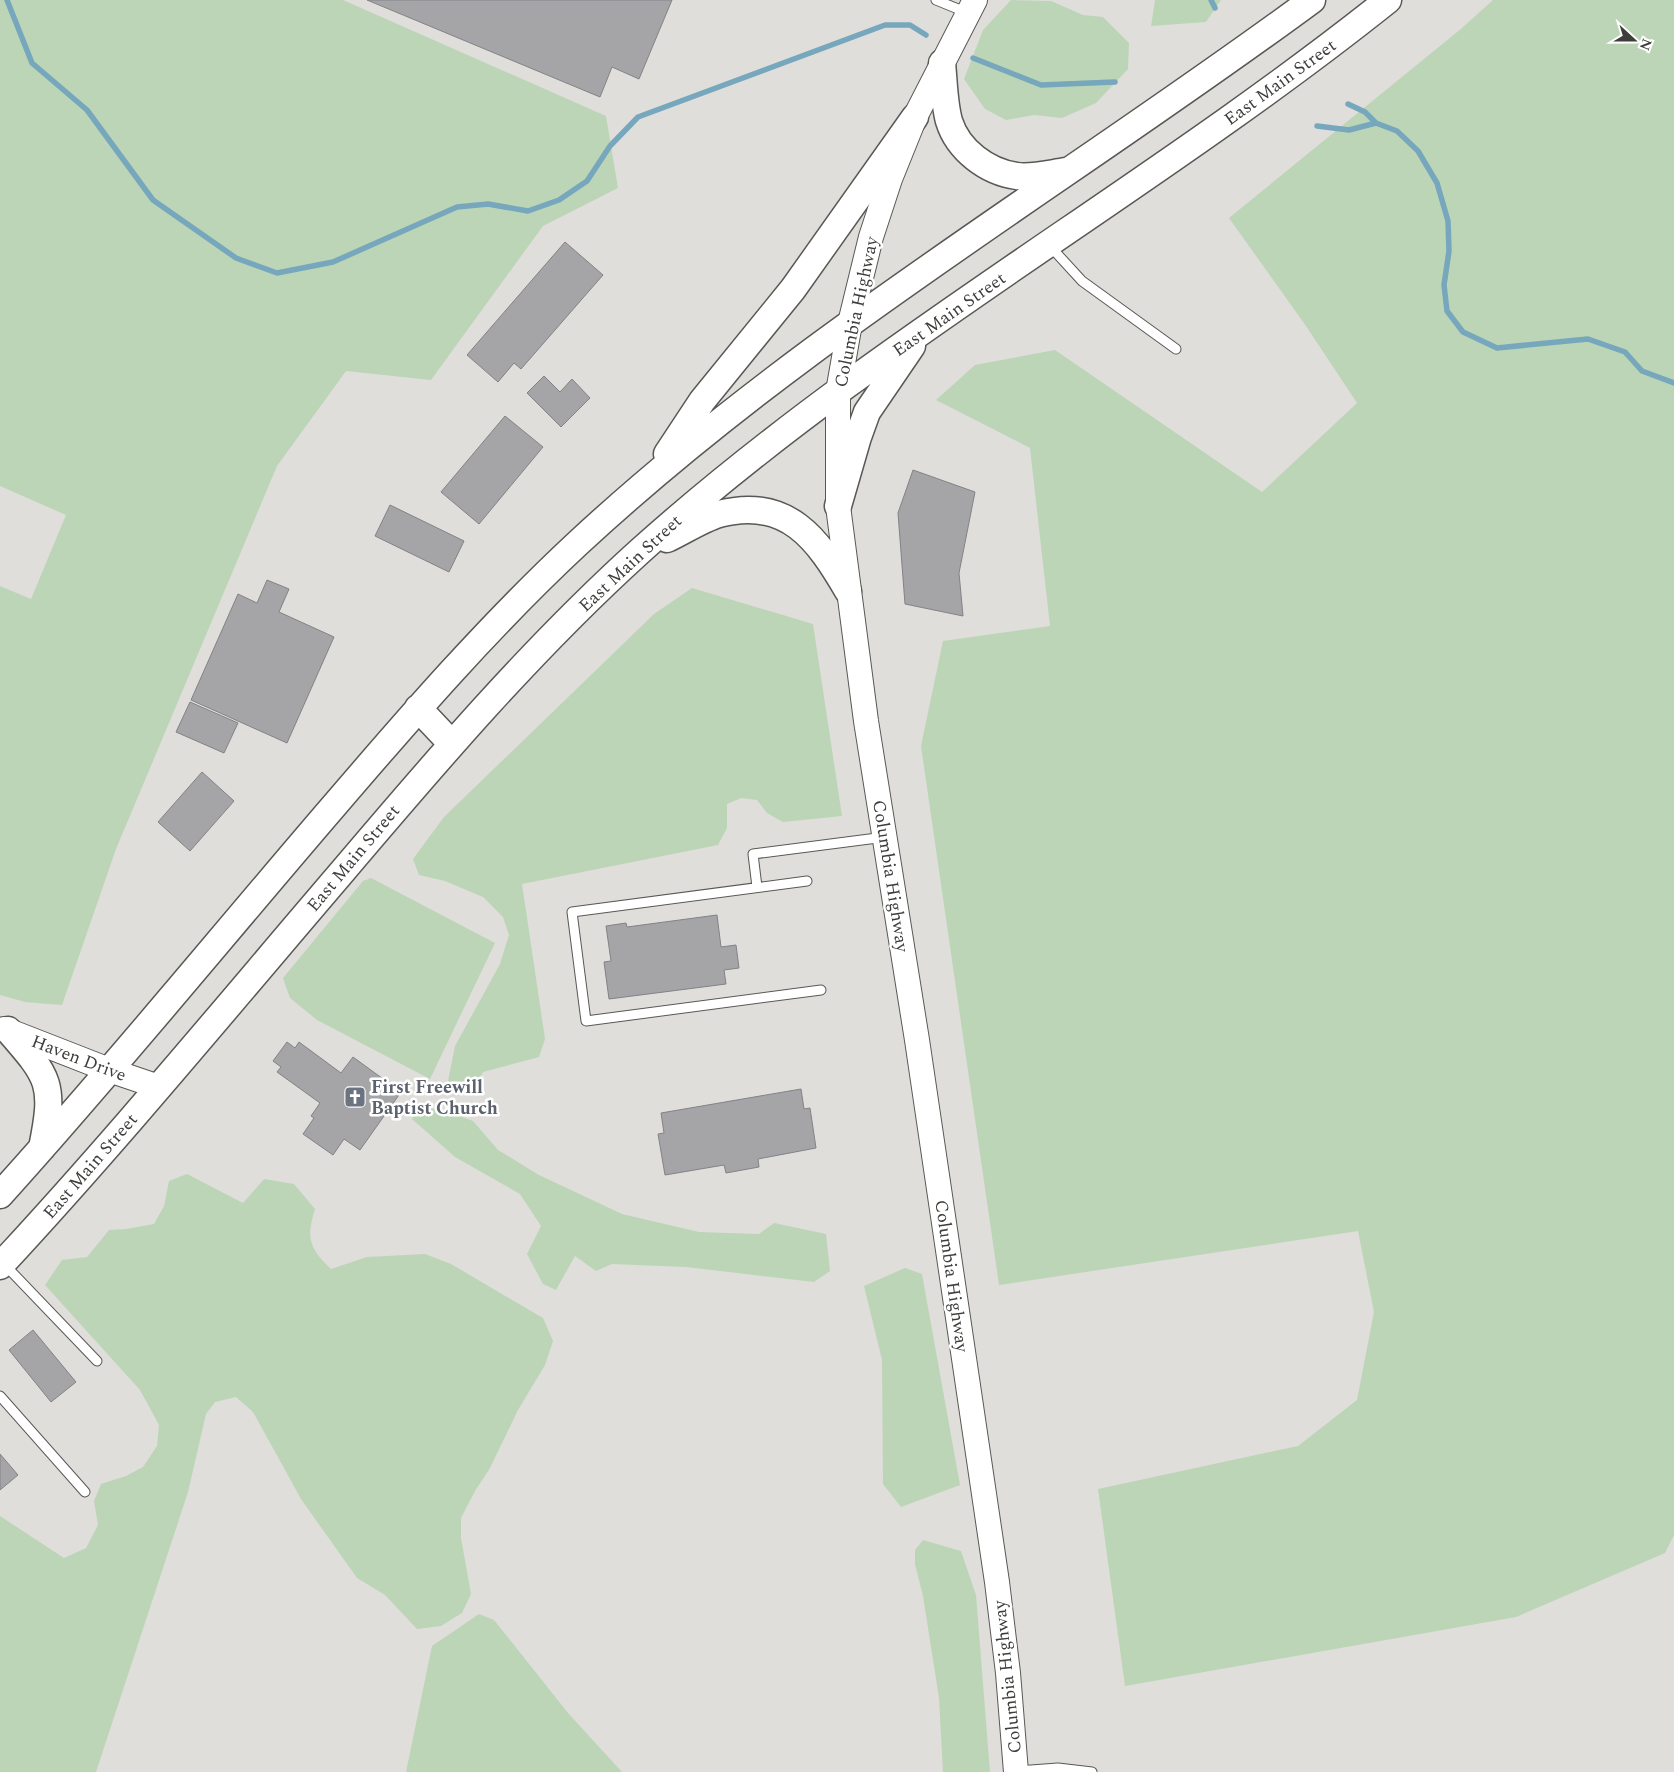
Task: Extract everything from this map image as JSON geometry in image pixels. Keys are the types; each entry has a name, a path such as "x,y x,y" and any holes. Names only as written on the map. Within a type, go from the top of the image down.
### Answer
{"main road":[{"path":"0,1195 42,1149 418,708 533,586 654,476 754,393 850,323 1208,77 1312,0"},
{"name":"East Main Street","path":"2,1265 159,1087 452,743 541,646 639,552 709,491 784,431 920,333 1235,116 1388,0"},
{"name":"Columbia Highway","path":"971,6 916,117 890,179 871,237 850,323 838,392 838,506 848,592 997,1582 1008,1673 1016,1771"},
{"path":"942,64 949,120 960,143 978,160 990,168 1017,176 1072,170"},
{"path":"654,476 702,401 793,289 916,117"},
{"path":"838,506 858,437 868,412 920,333"},
{"path":"639,552 717,515 743,509 768,512 788,520 811,536 828,558 848,592"},
{"path":"418,708 452,743"},
{"path":"4,1029 44,1075 49,1094 48,1118 42,1149"},
{"name":"Haven Drive","path":"4,1029 108,1070 159,1087"}],"lane":[{"path":"936,0 971,6"},
{"path":"1049,245 1082,280 1176,349"},
{"path":"757,887 753,854 885,837"},
{"path":"807,881 572,912 586,1021 821,990"},
{"path":"2,1265 97,1361"},
{"path":"0,1396 85,1492"},
{"path":"1016,1771 1058,1768 1092,1772"}],"green space":[{"path":"0,0 343,0 606,116 618,188 543,226 431,380 346,371 277,466 116,849 62,1005 25,1002 0,995 0,586 31,599 66,515 0,486"},
{"path":"1011,0 1051,1 1083,15 1103,17 1129,43 1128,69 1096,103 1062,118 1034,115 1006,120 985,109 964,79 983,30"},
{"path":"1155,0 1221,0 1206,22 1151,26"},
{"path":"1493,0 1674,0 1674,1535 1665,1553 1516,1617 1125,1686 1098,1489 1298,1446 1357,1400 1374,1312 1358,1231 999,1285 921,746 943,641 1050,626 1030,448 936,400 975,365 1055,350 1262,492 1357,403 1306,326 1229,218 1462,28"},
{"path":"692,588 813,624 842,816 783,822 767,813 757,800 741,798 727,804 727,828 718,845 522,884 545,1039 539,1057 483,1072 471,1094 454,1096 448,1081 455,1046 500,964 509,935 503,917 483,897 445,881 419,875 413,859 444,817 654,614"},
{"path":"371,878 495,943 430,1079 317,1020 290,998 283,978 363,881"},
{"path":"418,1108 440,1109 473,1121 498,1150 539,1175 622,1214 699,1232 759,1234 774,1223 826,1234 830,1271 814,1282 686,1267 612,1264 596,1271 575,1256 556,1290 543,1284 527,1254 541,1226 520,1194 455,1157 412,1119"},
{"path":"187,1174 243,1203 264,1179 294,1184 315,1209 310,1235 311,1242 318,1255 331,1269 367,1257 425,1254 451,1264 543,1318 553,1341 545,1365 518,1410 490,1468 461,1518 461,1538 471,1594 462,1613 441,1626 417,1629 385,1595 357,1578 301,1499 253,1412 236,1397 215,1402 206,1414 188,1492 96,1772 0,1772 0,1516 64,1558 86,1548 98,1525 94,1501 101,1484 126,1476 143,1467 157,1446 159,1425 140,1390 45,1285 62,1260 87,1257 109,1230 154,1224 164,1206 169,1181"},
{"path":"905,1268 922,1274 960,1485 901,1507 883,1484 882,1360 864,1286"},
{"path":"923,1540 961,1551 976,1595 990,1772 943,1772 939,1698 923,1596 915,1564 915,1550"},
{"path":"479,1614 494,1620 568,1713 622,1772 406,1772 432,1646"}],"building":[{"path":"367,0 672,0 639,79 612,67 600,97"},
{"path":"565,242 603,275 521,369 514,363 498,382 467,355"},
{"path":"544,376 560,392 572,379 590,398 561,427 527,393"},
{"path":"505,416 543,447 479,524 441,492"},
{"path":"913,470 975,492 959,573 963,616 905,604 898,513"},
{"path":"390,505 464,541 449,572 375,536"},
{"path":"267,580 289,589 279,612 334,637 287,743 191,700 238,594 257,603"},
{"path":"190,702 238,723 224,753 176,732"},
{"path":"202,772 234,801 190,851 158,822"},
{"path":"717,915 721,947 736,945 739,968 724,970 726,984 609,999 604,962 611,961 606,926 626,923 627,927"},
{"name":"First Freewill Baptist Church","path":"287,1042 295,1048 299,1042 341,1073 353,1057 401,1092 360,1150 344,1139 333,1155 303,1134 314,1118 311,1116 320,1103 277,1072 281,1067 273,1061"},
{"path":"801,1089 804,1109 810,1108 816,1148 758,1159 759,1167 726,1173 724,1165 665,1175 658,1134 664,1133 661,1113"},
{"path":"33,1330 76,1382 51,1402 9,1350"},
{"path":"0,1454 18,1475 0,1490"}],"waterway":[{"path":"7,0 32,63 87,110 153,200 236,258 277,273 333,262 457,207 488,204 528,211 559,200 587,181 610,146 638,117 885,25 910,25 926,35"},
{"path":"1211,0 1215,8"},
{"path":"973,58 1041,85 1115,82"},
{"path":"1348,104 1365,112 1376,123"},
{"path":"1317,126 1349,130 1376,123 1397,131 1418,151 1437,183 1448,221 1449,251 1444,285 1447,311 1463,332 1497,348 1588,339 1625,352 1642,371 1674,383"}],"place":[{"name":"First Freewill Baptist Church","path":"355,1097"}]}
